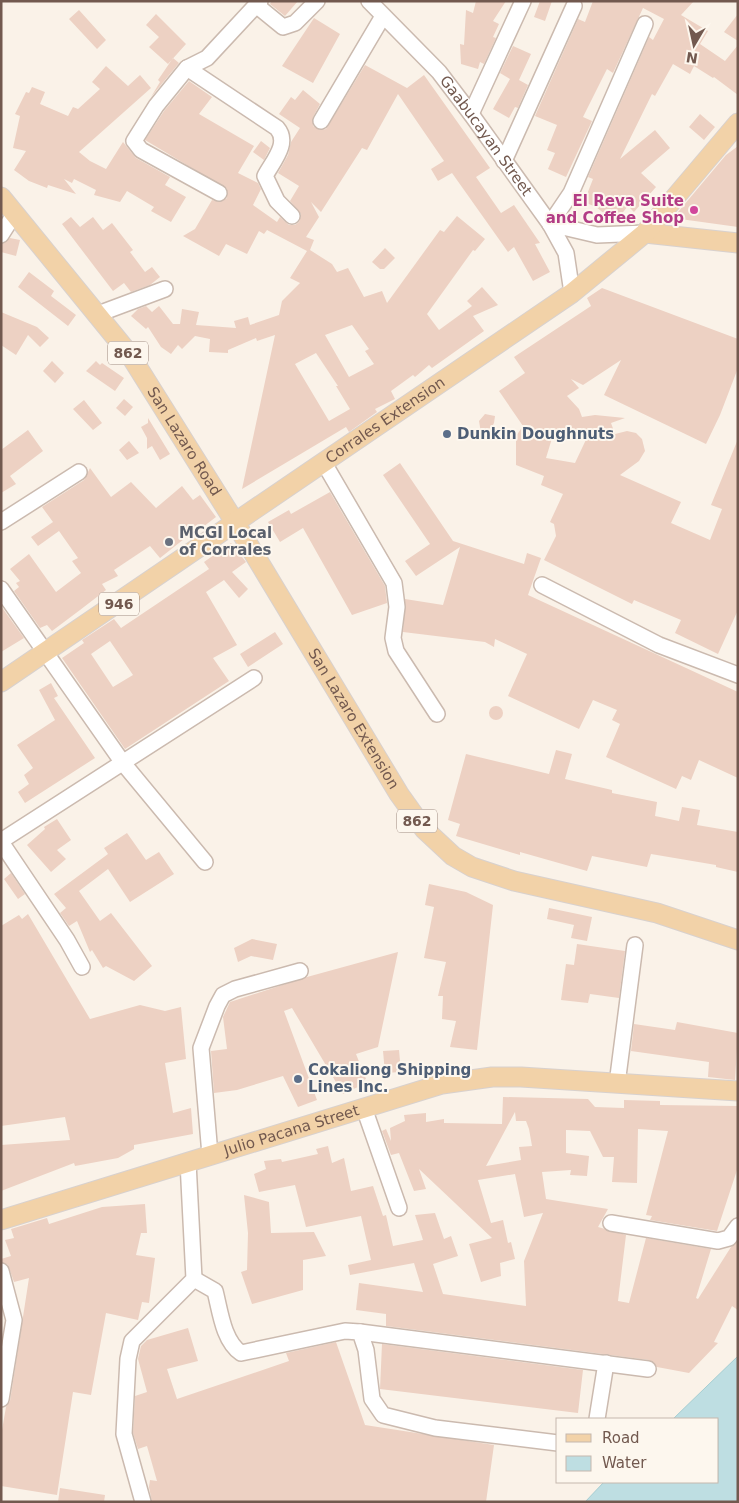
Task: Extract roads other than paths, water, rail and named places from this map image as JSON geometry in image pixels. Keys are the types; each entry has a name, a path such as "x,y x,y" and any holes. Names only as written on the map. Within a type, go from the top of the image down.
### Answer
{"main road":[{"name":"Corrales Extension","path":"1,682 47,653 572,294 645,233 738,123"},
{"name":"San Lazaro Road","path":"1,197 130,355 236,524"},
{"path":"645,233 738,243"},
{"name":"San Lazaro Extension","path":"236,524 399,794 424,829 438,844 453,856 489,874 657,913 738,940"},
{"name":"Julio Pacana Street","path":"1,1220 442,1084 468,1079 521,1078 738,1090"}],"street":[{"path":"218,193 141,150 134,140 156,106 188,68 207,58 258,3 282,27 295,23 317,1"},
{"name":"Gaabucayan Street","path":"369,1 439,72 472,114 550,224 566,253 572,294"},
{"path":"472,114 523,1"},
{"path":"504,161 574,6"},
{"path":"321,121 383,16"},
{"path":"644,24 571,193 550,224 597,235 645,233"},
{"path":"188,68 282,134 283,143 265,176 277,202 292,216"},
{"path":"1,235 15,213"},
{"path":"98,314 165,289"},
{"path":"324,463 394,582 397,607 393,638 396,651 437,714"},
{"path":"1,522 79,472"},
{"path":"542,585 659,645 738,675"},
{"path":"1,589 123,764 205,862"},
{"path":"82,967 67,940 1,841 254,678"},
{"path":"617,1084 635,945"},
{"path":"210,1155 201,1048 217,1006 223,995 235,988 300,971"},
{"path":"364,1108 399,1208"},
{"path":"143,1502 124,1434 128,1359 132,1341 194,1280 188,1162"},
{"path":"611,1223 718,1241 730,1238 738,1226"},
{"path":"1,1271 14,1320 1,1399"},
{"path":"194,1280 215,1290 224,1325 234,1349 241,1353 345,1330 648,1369"},
{"path":"360,1332 366,1350 372,1399 383,1415 435,1428 556,1443"},
{"path":"597,1418 606,1363"}],"water":[{"path":"738,1356 738,1502 585,1502 603,1483 719,1483 719,1418 674,1418"}],"place":[{"name":"El Reva Suite and Coffee Shop","path":"694,210"},
{"name":"Dunkin Doughnuts","path":"447,434"},
{"name":"MCGI Local of Corrales","path":"169,542"},
{"name":"Cokaliong Shipping Lines Inc.","path":"298,1079"}]}
